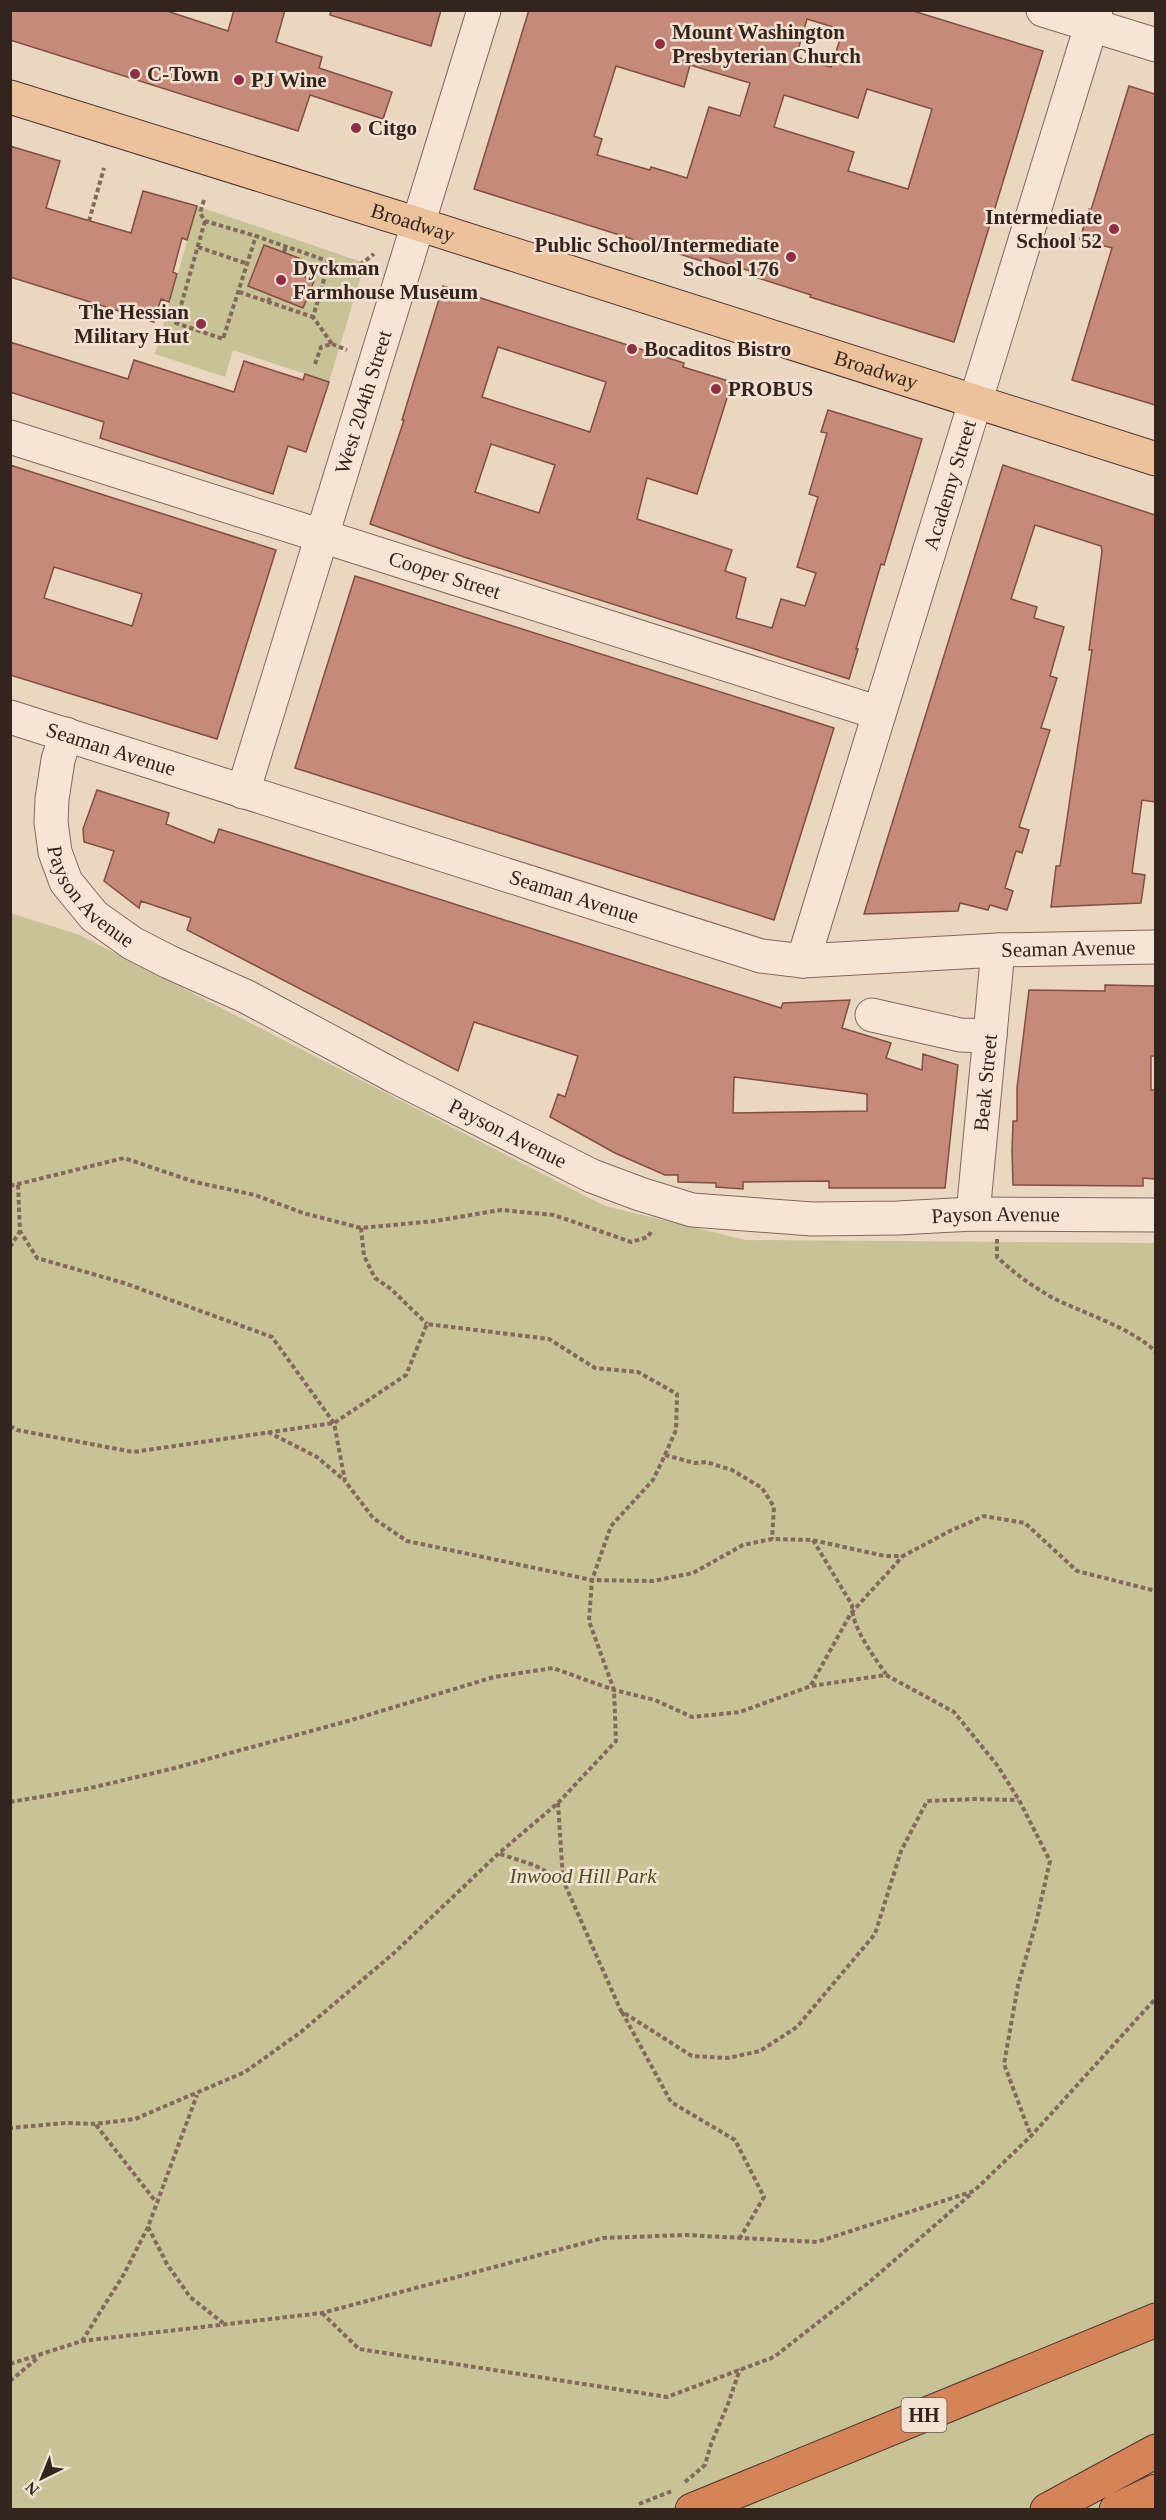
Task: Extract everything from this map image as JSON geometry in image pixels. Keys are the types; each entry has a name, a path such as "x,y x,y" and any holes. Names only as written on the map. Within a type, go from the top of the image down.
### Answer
{"highway":[{"name":"HH","path":"683,2495 1155,2320"},
{"path":"1047,2510 1155,2451"},
{"path":"1116,2510 1155,2491"}],"main road":[{"name":"Broadway","path":"10,97 418,224 1155,459"}],"street":[{"name":"West 204th Street","path":"243,792 484,10"},
{"path":"1044,10 1094,18 1155,45"},
{"name":"Academy Street","path":"803,961 1094,18"},
{"name":"Cooper Street","path":"10,438 879,713"},
{"name":"Seaman Avenue","path":"10,717 761,956 803,961 998,950 1155,946"},
{"name":"Payson Avenue","path":"66,734 58,760 51,822 59,867 66,882 94,916 132,943 247,997 396,1077 592,1176 693,1210 812,1219 973,1214 1155,1215"},
{"name":"Beak Street","path":"973,1214 998,950"},
{"path":"872,1015 960,1035 990,1036"}],"path":[{"path":"89,221 104,168"},
{"path":"204,200 200,213 205,221 353,270 374,254"},
{"path":"205,221 176,323 223,339 256,236"},
{"path":"284,252 286,246"},
{"path":"198,247 248,264"},
{"path":"313,317 329,262"},
{"path":"239,292 313,317 332,344"},
{"path":"268,302 271,296"},
{"path":"315,364 321,346 332,344 347,350"},
{"path":"10,1186 124,1158 195,1182 255,1195 303,1213 361,1228 435,1221 501,1210 554,1215 631,1242 648,1237 652,1230"},
{"path":"18,1185 20,1231 37,1258 124,1283 272,1337 334,1423 345,1481"},
{"path":"10,2128 65,2123 95,2124 135,2119 245,2072 301,2032 394,1953 500,1853 558,1803 616,1741 614,1690 589,1621 592,1580 611,1526 653,1480 665,1455 676,1430 677,1394 638,1372 594,1368 549,1339 427,1324 392,1289 375,1278 364,1256 361,1228"},
{"path":"10,1247 20,1231"},
{"path":"997,1238 997,1257 1021,1279 1053,1298 1109,1323 1155,1352"},
{"path":"10,1426 16,1430 133,1452 334,1423 406,1375 427,1324"},
{"path":"268,1432 317,1457 345,1481 373,1518 408,1540 592,1580 653,1581 693,1574 743,1545 772,1539 812,1540 885,1556 903,1556"},
{"path":"665,1455 694,1463 706,1462 732,1470 762,1488 774,1507 772,1539"},
{"path":"811,1686 851,1613 903,1556 984,1516 1025,1523 1077,1571 1155,1591"},
{"path":"812,1540 852,1605 851,1613 870,1652 886,1675 954,1712 997,1765 1019,1800 1050,1861 1036,1923 1018,1985 1004,2064 1031,2136"},
{"path":"10,1802 86,1789 171,1769 337,1724 494,1677 553,1668 614,1690 655,1700 692,1717 740,1712 811,1686 886,1675"},
{"path":"621,2011 692,2056 728,2058 760,2051 797,2026 875,1934 900,1851 927,1801 1019,1800"},
{"path":"558,1803 563,1880 621,2011 671,2102 735,2140 764,2197 740,2238"},
{"path":"500,1853 534,1865 563,1880"},
{"path":"322,2313 359,2349 667,2397 774,2356 867,2284 974,2192 1031,2136 1155,1998"},
{"path":"82,2342 148,2227 197,2094"},
{"path":"95,2124 156,2202"},
{"path":"10,2364 82,2342 223,2323 322,2313 603,2238 686,2235 817,2242 974,2192"},
{"path":"148,2227 167,2264 190,2297 223,2323"},
{"path":"10,2381 42,2354"},
{"path":"639,2505 683,2495 705,2466 711,2444 729,2404 740,2369"}],"green space":[{"path":"197,206 365,263 329,382 233,350 225,377 155,354"},
{"name":"Inwood Hill Park","path":"10,913 80,935 605,1206 746,1240 1155,1243 1155,2509 11,2509"}],"building":[{"path":"10,10 164,10 228,31 234,10 285,10 276,42 322,57 319,68 392,92 383,119 310,95 298,131 10,40"},
{"path":"331,10 441,10 431,46 330,15"},
{"path":"529,10 910,10 1043,51 954,342 810,297 811,295 749,275 750,271 710,258 708,263 474,189","holes":["807,19 843,30 831,67 796,57","690,65 750,83 740,116 709,107 687,178 597,155 602,139 594,136 616,66 684,87","867,89 932,109 908,189 848,171 854,152 774,127 784,95 858,118"]},
{"name":"Intermediate School 52","path":"1129,86 1155,94 1155,405 1072,380 1112,248 1080,239"},
{"path":"10,146 60,161 46,208 131,233 143,191 197,206 187,240 182,238 173,272 177,274 169,302 161,299 154,322 10,277"},
{"path":"264,245 304,260 301,267 308,270 305,277 314,281 303,308 248,286"},
{"path":"443,286 684,363 683,367 732,382 697,494 647,478 637,519 732,550 725,571 746,578 736,618 772,628 781,599 805,606 816,573 797,567 818,497 809,494 827,433 821,432 828,410 922,439 884,565 881,564 849,679 464,557 370,524 404,420 402,420","holes":["498,347 606,382 590,432 482,397","491,444 555,465 539,513 475,492"]},
{"path":"10,342 128,379 134,360 234,392 244,361 303,380 305,374 329,382 306,452 288,446 273,494 100,438 104,422 10,392"},
{"path":"10,465 276,550 217,739 10,675","holes":["54,567 142,594 132,626 44,598"]},
{"path":"1003,465 1155,515 1155,802 1142,800 1132,873 1145,875 1141,903 1051,907 1056,866 1060,866 1092,650 1089,650 1102,551 1101,546 1035,525 1011,599 1037,607 1034,618 1064,627 1050,676 1057,678 1041,728 1050,730 1019,827 1029,830 1022,853 1016,851 1005,888 1013,891 1007,910 990,905 988,910 960,903 958,911 864,914"},
{"path":"355,576 834,728 774,920 295,768"},
{"path":"97,790 169,813 166,824 214,843 219,829 781,1008 783,1003 850,1000 842,1028 891,1043 886,1058 922,1070 923,1054 958,1065 945,1188 829,1188 829,1181 743,1182 743,1189 716,1187 716,1183 678,1182 678,1175 665,1175 615,1153 550,1117 558,1094 565,1097 578,1056 474,1022 458,1071 187,930 191,918 141,901 139,908 104,881 114,851 84,842 83,829","holes":["734,1077 867,1094 867,1111 733,1113"]},
{"path":"1105,985 1155,986 1155,1056 1151,1056 1151,1090 1155,1090 1155,1179 1143,1178 1143,1186 1013,1185 1013,1121 1017,1121 1017,1088 1029,990 1105,991"}],"place":[{"name":"Mount Washington Presbyterian Church","path":"660,44"},
{"name":"C-Town","path":"135,74"},
{"name":"PJ Wine","path":"239,80"},
{"name":"Citgo","path":"356,128"},
{"name":"Intermediate School 52","path":"1114,229"},
{"name":"Public School/Intermediate School 176","path":"791,257"},
{"name":"Dyckman Farmhouse Museum","path":"281,280"},
{"name":"The Hessian Military Hut","path":"201,324"},
{"name":"Bocaditos Bistro","path":"632,349"},
{"name":"PROBUS","path":"716,389"}]}
